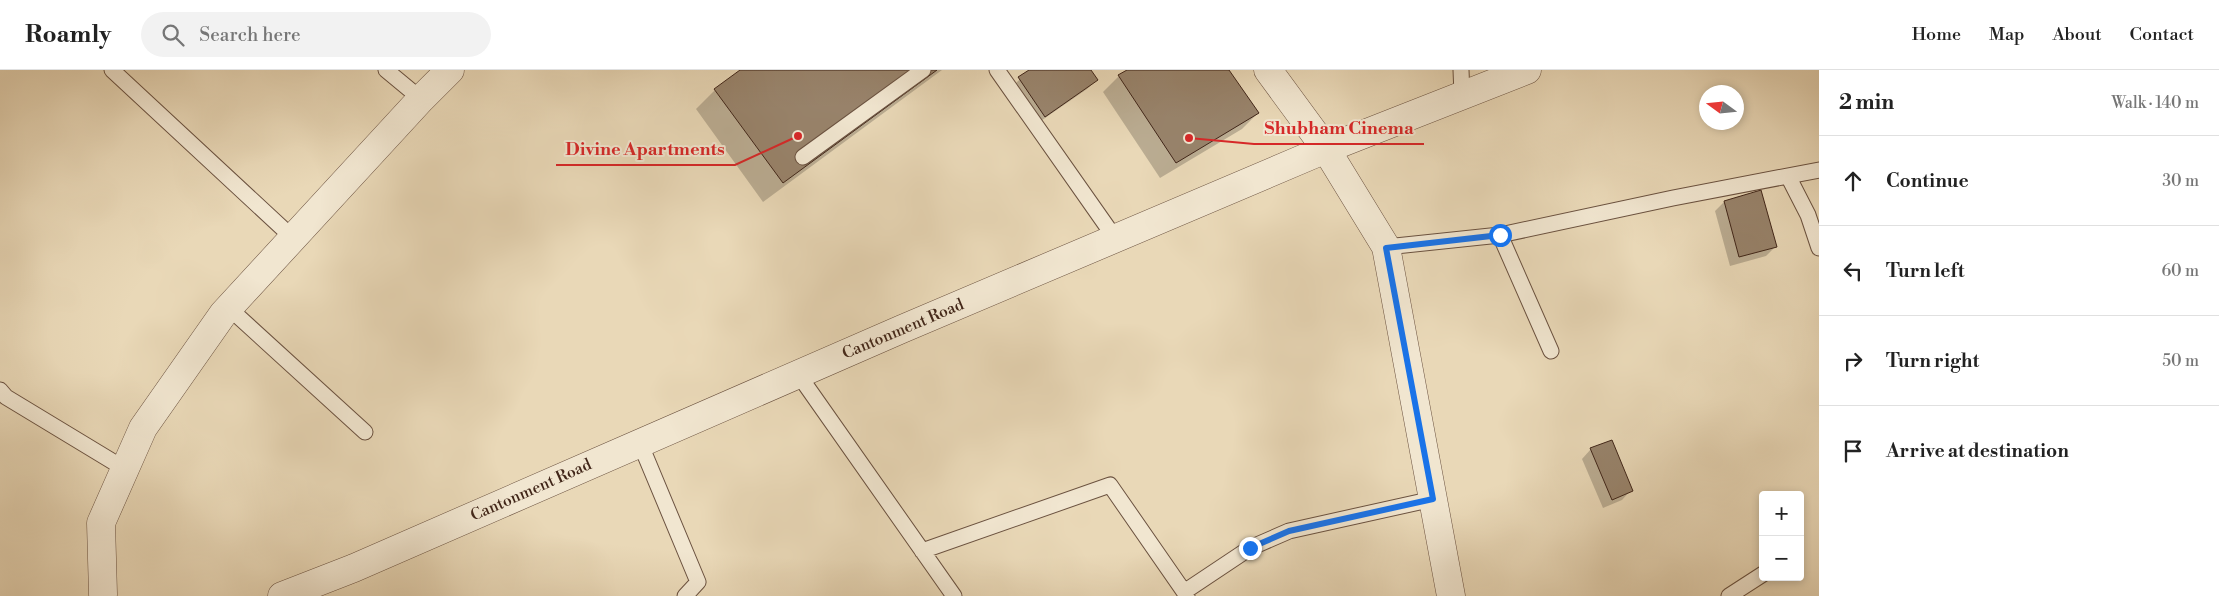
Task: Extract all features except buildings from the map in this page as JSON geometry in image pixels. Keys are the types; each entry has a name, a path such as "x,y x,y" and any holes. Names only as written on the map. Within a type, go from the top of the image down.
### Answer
{"street":[{"path":"106,596 101,523 143,428 229,308 421,99 450,70"},
{"path":"1268,70 1326,149 1386,248 1451,596"},
{"name":"Cantonment Road","path":"282,596 354,568 798,374 1326,149 1462,83 1527,70"}],"lane":[{"path":"112,70 293,238"},
{"path":"386,70 421,99"},
{"path":"802,158 923,70"},
{"path":"997,70 1115,238"},
{"path":"1386,248 1500,235 1819,170"},
{"path":"1788,176 1808,215 1819,248"},
{"path":"1500,235 1551,351"},
{"path":"229,308 365,432"},
{"path":"798,374 954,596"},
{"path":"0,390 6,397 125,469"},
{"path":"640,443 698,582 685,596"},
{"path":"922,550 1110,486 1186,594 1250,548 1289,531 1433,499"},
{"path":"1729,596 1759,577"}],"place":[{"name":"Divine Apartments","path":"798,136"},
{"name":"Shubham Cinema","path":"1189,138"}],"route":[{"path":"1250,548 1289,531 1433,499 1386,248 1500,235"}]}
